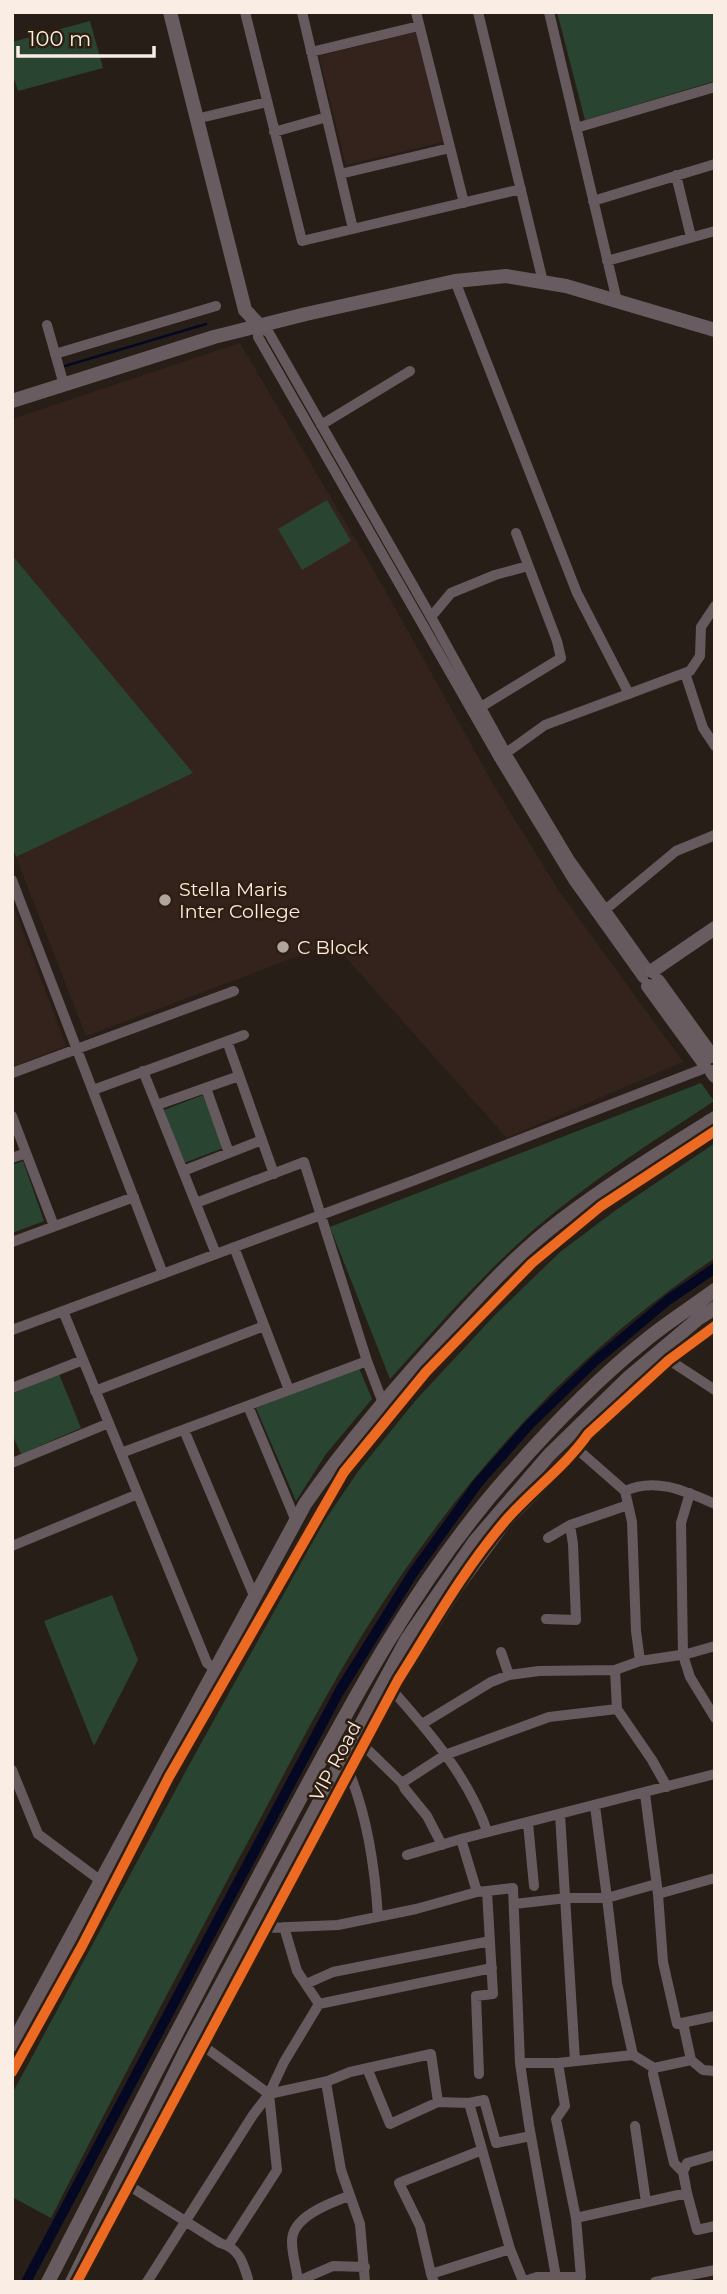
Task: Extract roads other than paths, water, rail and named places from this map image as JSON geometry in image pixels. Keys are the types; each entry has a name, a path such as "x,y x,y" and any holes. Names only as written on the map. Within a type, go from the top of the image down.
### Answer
{"street":[{"path":"170,12 200,118"},
{"path":"12,1330 711,1066 502,756 481,707 268,333 245,310 178,12"},
{"path":"245,12 302,241 521,189"},
{"path":"302,12 354,229"},
{"path":"416,12 464,203"},
{"path":"478,12 543,282"},
{"path":"549,12 617,301"},
{"path":"311,52 419,26"},
{"path":"576,128 715,87"},
{"path":"200,118 267,102"},
{"path":"274,132 327,117"},
{"path":"340,174 450,148"},
{"path":"593,201 715,164"},
{"path":"676,175 691,237"},
{"path":"607,261 715,230"},
{"path":"12,401 214,337 455,281 506,276 566,286 715,330"},
{"path":"455,281 576,593 629,694"},
{"path":"55,354 216,306"},
{"path":"47,325 64,385"},
{"path":"259,326 258,337 264,348 573,880 651,978"},
{"path":"321,425 410,371"},
{"path":"481,707 561,658 516,533"},
{"path":"431,617 451,593 495,575 528,566"},
{"path":"502,756 545,725 690,671 700,656 701,627 715,606"},
{"path":"685,673 703,728 715,746"},
{"path":"605,910 676,852 715,835"},
{"path":"12,880 163,1274"},
{"path":"651,978 715,929"},
{"path":"651,978 715,940"},
{"path":"12,1073 234,991"},
{"path":"93,1090 244,1035"},
{"path":"227,1041 274,1174"},
{"path":"143,1071 216,1254"},
{"path":"157,1105 239,1076"},
{"path":"206,1087 229,1153"},
{"path":"12,1116 54,1226"},
{"path":"12,2072 216,1670 305,1504 343,1450 501,1272 559,1222 634,1168 715,1118"},
{"path":"12,2045 344,1472 426,1372 532,1263 601,1206 715,1131"},
{"path":"183,1171 262,1140"},
{"path":"12,1158 26,1153"},
{"path":"196,1203 304,1163 383,1403"},
{"path":"12,1242 134,1197"},
{"path":"234,1247 289,1390"},
{"name":"VIP Road","path":"48,2282 190,2005 342,1721 412,1605 459,1537 506,1478 575,1404 646,1340 715,1290"},
{"name":"VIP Road","path":"75,2282 187,2048 407,1639 475,1541 549,1455 629,1377 699,1318 715,1308"},
{"path":"63,1311 207,1663 216,1670"},
{"path":"95,1391 264,1326"},
{"name":"VIP Road","path":"75,2282 363,1745 456,1588 506,1520 577,1449 587,1434 670,1360 715,1326"},
{"path":"12,1388 83,1360"},
{"path":"670,1360 715,1390"},
{"path":"121,1453 367,1361"},
{"path":"248,1406 296,1521"},
{"path":"13,1459 109,1423"},
{"path":"184,1430 255,1598"},
{"path":"577,1449 625,1491 632,1522 636,1631 640,1661"},
{"path":"625,1491 646,1484 679,1489 715,1504"},
{"path":"690,1493 681,1523 683,1655 690,1676 715,1718"},
{"path":"12,1546 138,1494"},
{"path":"548,1538 570,1525 628,1505"},
{"path":"546,1619 576,1620 570,1525"},
{"path":"422,1724 491,1682 509,1675 539,1671 615,1670 640,1661 683,1655 715,1646"},
{"path":"501,1652 509,1675"},
{"path":"615,1670 617,1709 667,1787"},
{"path":"393,1691 464,1780 478,1804 487,1831"},
{"path":"402,1783 445,1755 550,1717 617,1709"},
{"path":"363,1745 402,1783 426,1816 442,1845"},
{"path":"12,1770 17,1796 38,1834 106,1884"},
{"path":"349,1772 375,1866 378,1917"},
{"path":"407,1855 487,1831 645,1794 715,1774"},
{"path":"645,1794 663,1962 677,2024 715,2016"},
{"path":"595,1806 617,1983 632,2055"},
{"path":"560,1815 575,2061"},
{"path":"528,1823 534,1886"},
{"path":"461,1839 482,1892 490,1941 494,1994 475,1996 479,2074"},
{"path":"513,1904 567,1898 607,1898 715,1878"},
{"path":"265,1928 338,1925 482,1892 513,1888 520,2063 556,2277"},
{"path":"284,1927 297,1971 320,2004"},
{"path":"306,1984 333,1972 490,1941"},
{"path":"147,2282 269,2094 284,2062 320,2004 492,1968"},
{"path":"682,2023 691,2060 703,2070 715,2071"},
{"path":"202,2045 269,2094 277,2169 228,2246"},
{"path":"269,2094 431,2054 438,2102"},
{"path":"520,2063 558,2063 632,2055 654,2068 691,2060"},
{"path":"469,2103 510,2249 523,2281 537,2277 582,2279 576,2218 556,2119 565,2106 558,2063"},
{"path":"367,2068 390,2124 438,2102 469,2103 484,2100 496,2143 531,2136"},
{"path":"654,2068 655,2085 674,2163 683,2172 697,2230 715,2226"},
{"path":"326,2082 341,2170 360,2224 365,2282"},
{"path":"635,2126 646,2202"},
{"path":"482,2150 399,2183 420,2226 433,2278 510,2249"},
{"path":"683,2172 687,2163 715,2155"},
{"path":"128,2185 241,2256 248,2279"},
{"path":"576,2218 687,2193"},
{"path":"349,2196 323,2205 298,2225 292,2239 297,2281 333,2266 365,2267"},
{"path":"655,2282 715,2270"}],"waterway":[{"path":"65,366 206,324"},
{"path":"26,2282 339,1692 413,1573 478,1483 529,1425 594,1362 668,1300 715,1268"}],"place":[{"name":"Stella Maris Inter College","path":"165,900"},
{"name":"C Block","path":"283,947"}]}
